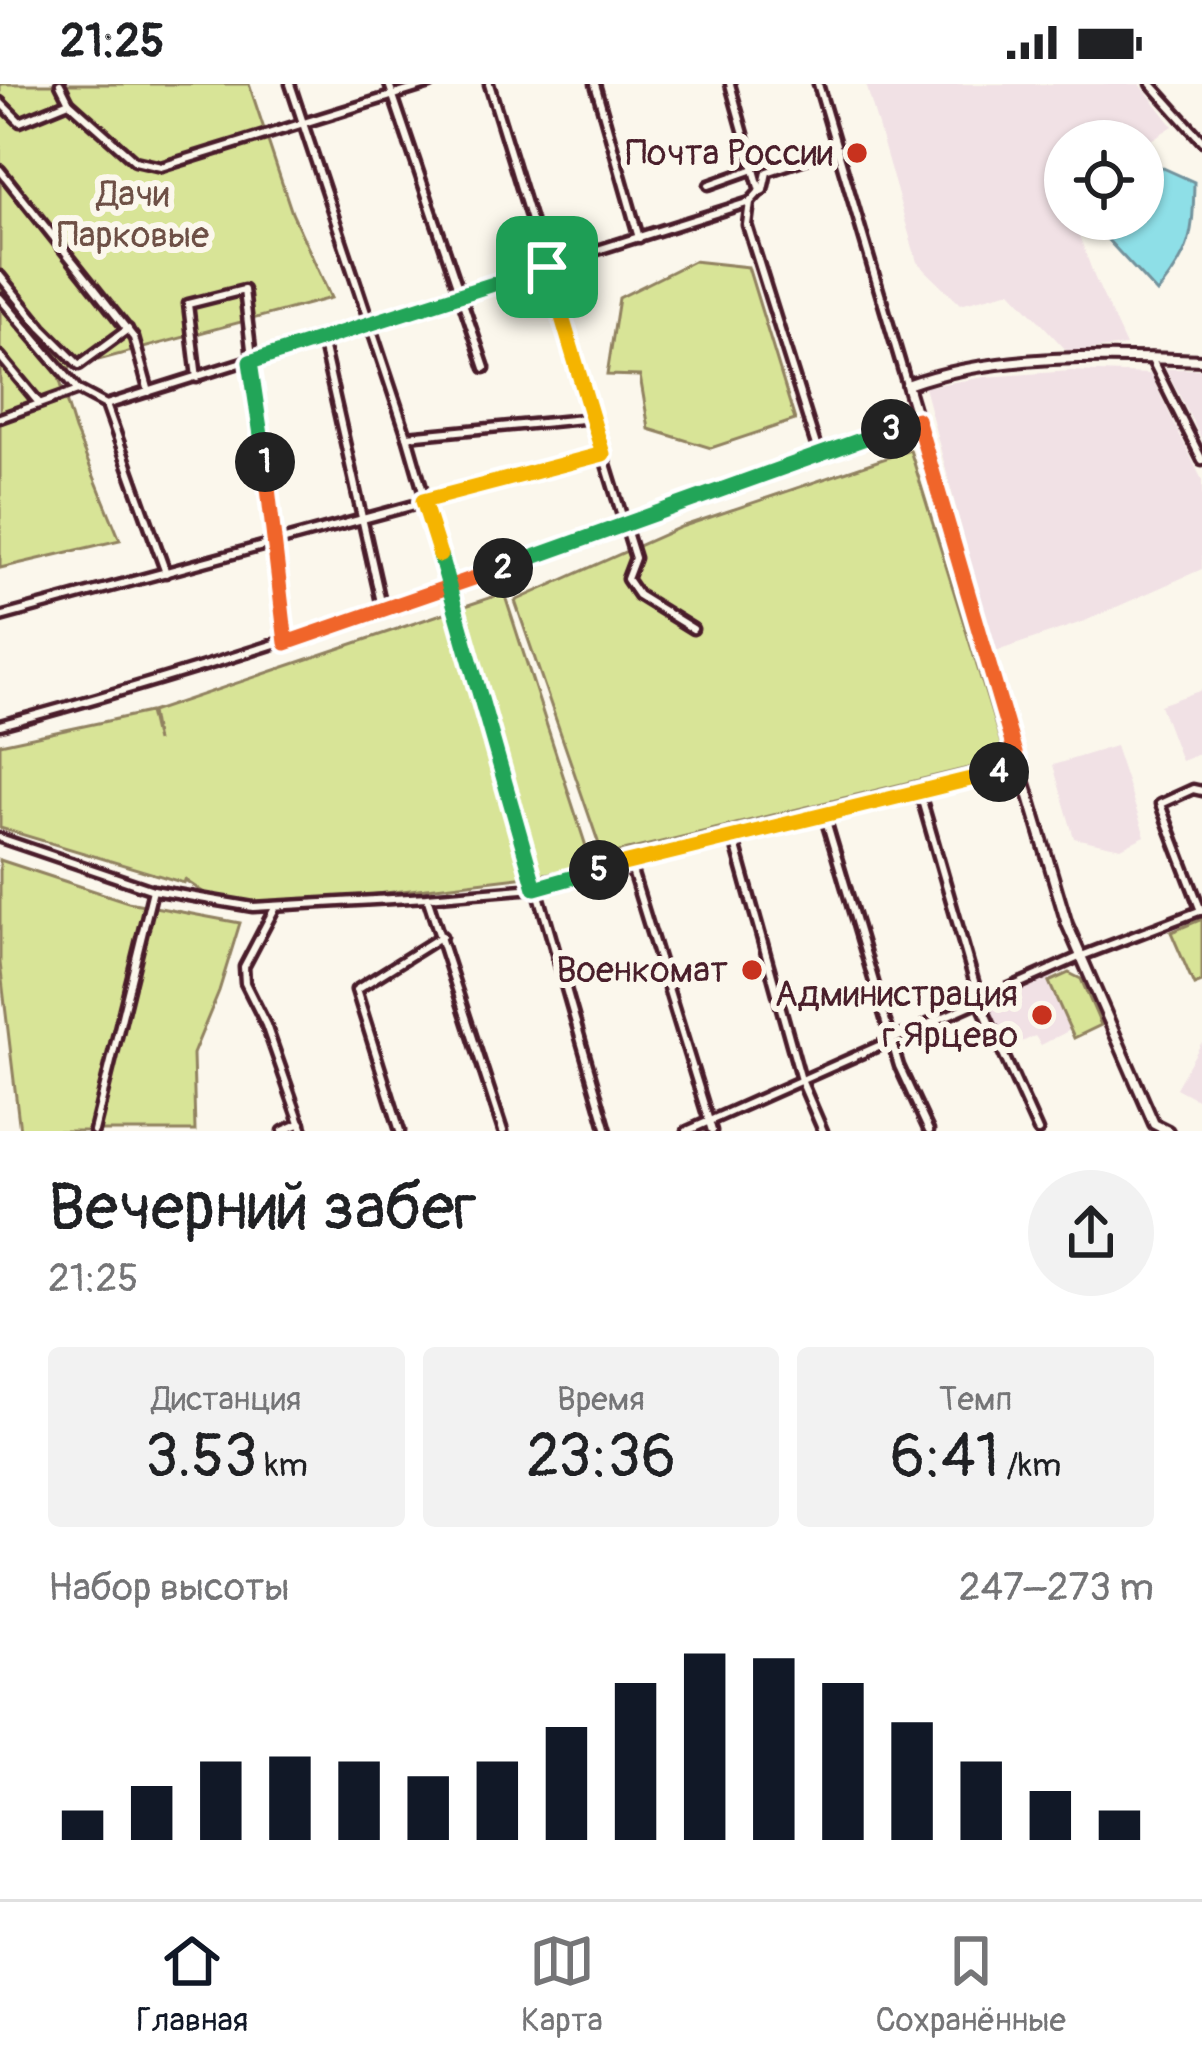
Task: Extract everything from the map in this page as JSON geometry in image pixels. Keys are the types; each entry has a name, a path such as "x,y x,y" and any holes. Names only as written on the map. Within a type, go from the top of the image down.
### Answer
{"street":[{"path":"60,84 69,102 136,161 161,167 430,84"},
{"path":"290,84 407,436 608,1131"},
{"path":"389,84 485,368"},
{"path":"489,84 634,558 627,579 638,595 693,629"},
{"path":"595,84 639,238"},
{"path":"730,84 759,192"},
{"path":"818,84 1079,957 1154,1124 1168,1131"},
{"path":"1151,84 1202,141"},
{"path":"0,102 20,122 69,102"},
{"path":"106,405 750,202 763,190 767,172 838,148"},
{"path":"709,185 754,169"},
{"path":"0,170 128,329 149,392"},
{"path":"750,202 747,225 819,455"},
{"path":"0,276 57,345 80,365 128,329"},
{"path":"197,378 188,304 244,290 286,643"},
{"path":"0,298 78,389 106,405 166,573"},
{"path":"322,340 383,611"},
{"path":"0,356 39,403"},
{"path":"1151,358 1202,460"},
{"path":"907,385 944,372 1010,363 1202,360"},
{"path":"2,414 78,389"},
{"path":"407,436 593,418"},
{"path":"0,725 383,611 917,419"},
{"path":"0,617 603,454"},
{"path":"0,838 153,890 254,907 427,896 535,888 1019,767"},
{"path":"687,1131 1079,957 1202,910 1160,804 1193,789 1202,791"},
{"path":"919,790 980,1002 1038,1131"},
{"path":"824,814 892,1040 929,1131"},
{"path":"733,835 801,1080 823,1131"},
{"path":"629,861 712,1131"},
{"path":"94,1131 153,890"},
{"path":"427,896 503,1131"},
{"path":"276,906 244,967 245,983 266,1024 302,1127 283,1131"},
{"path":"400,1131 356,990 442,936"},
{"path":"1139,1131 1154,1124"}],"shaded area":[{"path":"866,84 1140,84 1173,126 1164,132 1164,120 1044,120 1044,240 1081,240 1126,346 1068,352 1011,291 960,304 917,262"},
{"path":"1166,369 1202,369 1202,440"},
{"path":"1071,371 1150,374 1202,480 1202,569 1085,621 994,652 924,387"},
{"path":"1202,690 1202,753 1181,761 1160,705"},
{"path":"1115,746 1145,836 1121,848 1074,838 1053,765"},
{"path":"1051,971 1076,1027 1041,1045 1035,1036 1002,1051 981,1003"},
{"path":"1202,1042 1202,1102 1176,1088"}],"green space":[{"name":"Дачи Парковые","path":"0,84 249,84 292,213 331,298 57,371 75,430 120,540 0,568"},
{"path":"693,261 748,267 795,420 711,448 649,429 640,376 607,375 619,298"},
{"path":"910,450 1006,759 603,856 515,601 681,527"},
{"path":"504,593 593,868 352,897 219,903 185,880 0,828 0,744 149,712 156,742 151,712"},
{"path":"0,860 128,902 240,923 193,1054 195,1131 20,1131 0,963"},
{"path":"1202,919 1202,982 1194,985 1171,932"},
{"path":"1069,973 1081,979 1101,1025 1074,1038 1049,982"}],"water":[{"path":"1164,168 1194,182 1194,200 1184,253 1157,293 1108,240 1164,240"}],"place":[{"name":"Почта России","path":"857,153"},
{"name":"Военкомат","path":"752,970"},
{"name":"Администрация г.Ярцево","path":"1042,1015"}],"route":[{"path":"547,267 250,362 277,543 286,643 451,588 917,419 1019,767 535,888 451,588 423,501 603,454 547,267"}]}
